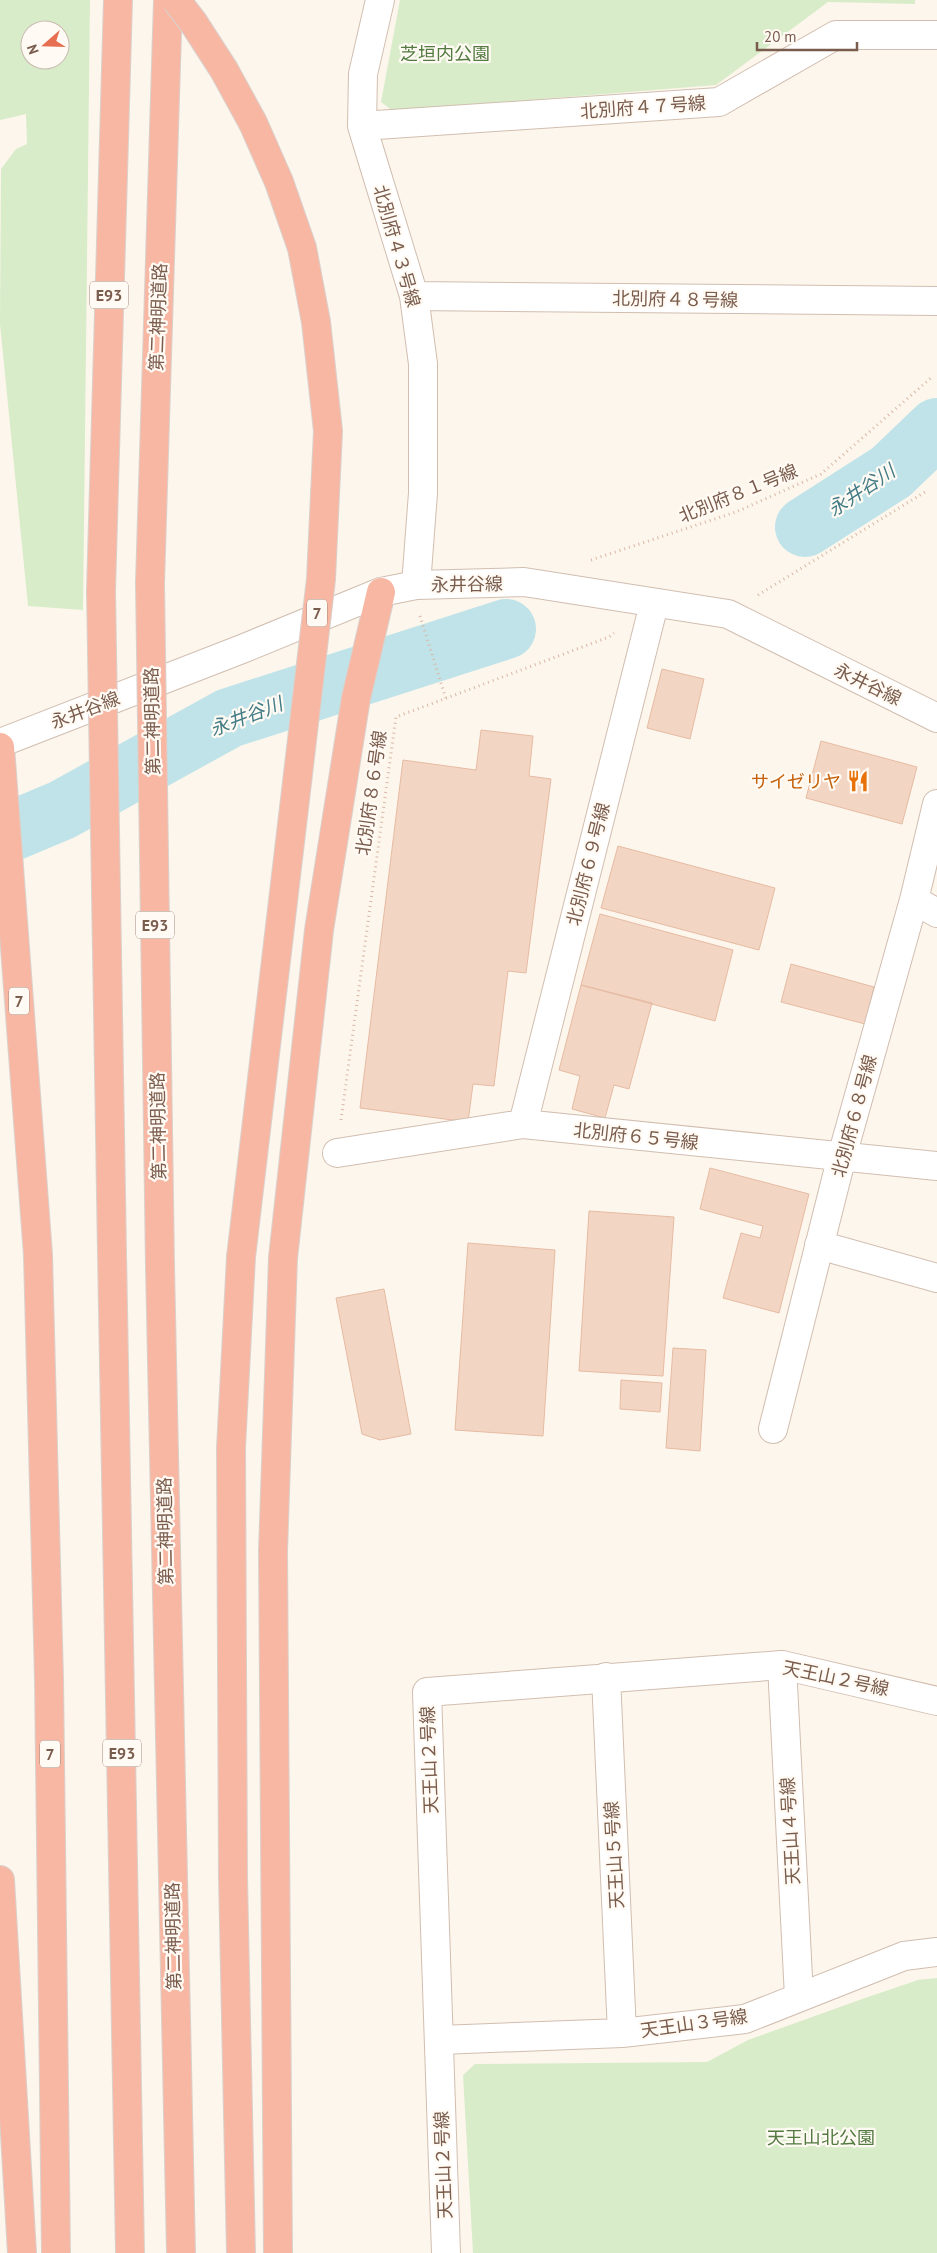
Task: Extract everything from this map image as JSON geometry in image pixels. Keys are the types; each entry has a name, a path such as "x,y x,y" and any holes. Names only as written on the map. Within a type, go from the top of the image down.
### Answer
{"highway":[{"name":"E93","path":"118,0 101,590 130,2253"},
{"name":"第二神明道路","path":"168,0 150,583 160,1266 181,2253"},
{"name":"7","path":"176,0 193,22 224,70 253,123 279,182 302,248 316,322 328,431 321,579 242,1257 231,1448 233,1878 241,2253"},
{"path":"278,2253 273,1551 283,1258 319,930 356,698 382,592"},
{"name":"7","path":"0,747 38,1255 49,1679 56,2253"},
{"path":"0,1880 22,2253"}],"street":[{"name":"北別府４３号線","path":"380,0 363,74 362,126 414,296 423,364 423,493 416,585"},
{"name":"北別府４７号線","path":"362,126 719,102 836,35 937,35"},
{"name":"北別府４８号線","path":"414,296 937,301"},
{"name":"永井谷線","path":"0,743 242,649 382,592 416,585 524,582 654,604 728,614 937,718"},
{"name":"北別府６９号線","path":"523,1124 654,604"},
{"name":"北別府６８号線","path":"773,1429 842,1156 925,907 937,804"},
{"name":"北別府６５号線","path":"337,1153 523,1124 937,1166"},
{"path":"819,1245 937,1278"},
{"name":"天王山２号線","path":"446,2253 427,1692 782,1665 937,1701"},
{"name":"天王山４号線","path":"782,1665 799,1997"},
{"name":"天王山５号線","path":"606,1677 622,2033"},
{"name":"天王山３号線","path":"440,2040 622,2033 745,2019 904,1956 937,1952"}],"path":[{"name":"北別府８１号線","path":"588,561 736,512 821,474 932,377"},
{"path":"728,614 926,492"},
{"path":"416,585 421,622 446,698"},
{"name":"北別府８６号線","path":"337,1153 396,718 609,637 616,631"}],"green space":[{"path":"0,0 90,0 83,610 28,606 0,324 1,169 16,149 27,144 26,114 0,120"},
{"name":"芝垣内公園","path":"400,0 915,0 915,4 828,2 716,85 393,111 381,102"},
{"name":"天王山北公園","path":"937,1978 937,2253 473,2253 463,2075 475,2064 707,2062 748,2040 918,1980"}],"building":[{"path":"662,669 704,679 690,739 647,728"},
{"path":"481,730 533,736 529,776 551,779 526,973 508,971 494,1086 473,1084 468,1122 360,1108 403,760 476,770"},
{"path":"821,741 917,767 902,824 806,798"},
{"path":"618,846 775,888 759,950 601,908"},
{"path":"600,914 733,950 715,1021 581,985"},
{"path":"791,964 874,987 865,1024 781,1002"},
{"path":"581,985 652,1003 629,1089 614,1085 605,1118 572,1109 580,1076 559,1070"},
{"path":"710,1168 809,1194 779,1313 723,1298 741,1233 760,1238 763,1226 700,1209"},
{"path":"589,1211 674,1217 663,1376 579,1371"},
{"path":"468,1243 555,1250 543,1436 455,1430"},
{"path":"384,1289 411,1434 380,1440 362,1434 336,1298"},
{"path":"673,1348 706,1350 700,1451 666,1448"},
{"path":"621,1380 662,1383 660,1412 620,1409"}],"waterway":[{"name":"永井谷川","path":"805,527 891,472 937,428"},
{"name":"永井谷川","path":"0,836 62,810 229,718 506,629"}],"place":[{"name":"サイゼリヤ","path":"858,781"}]}
